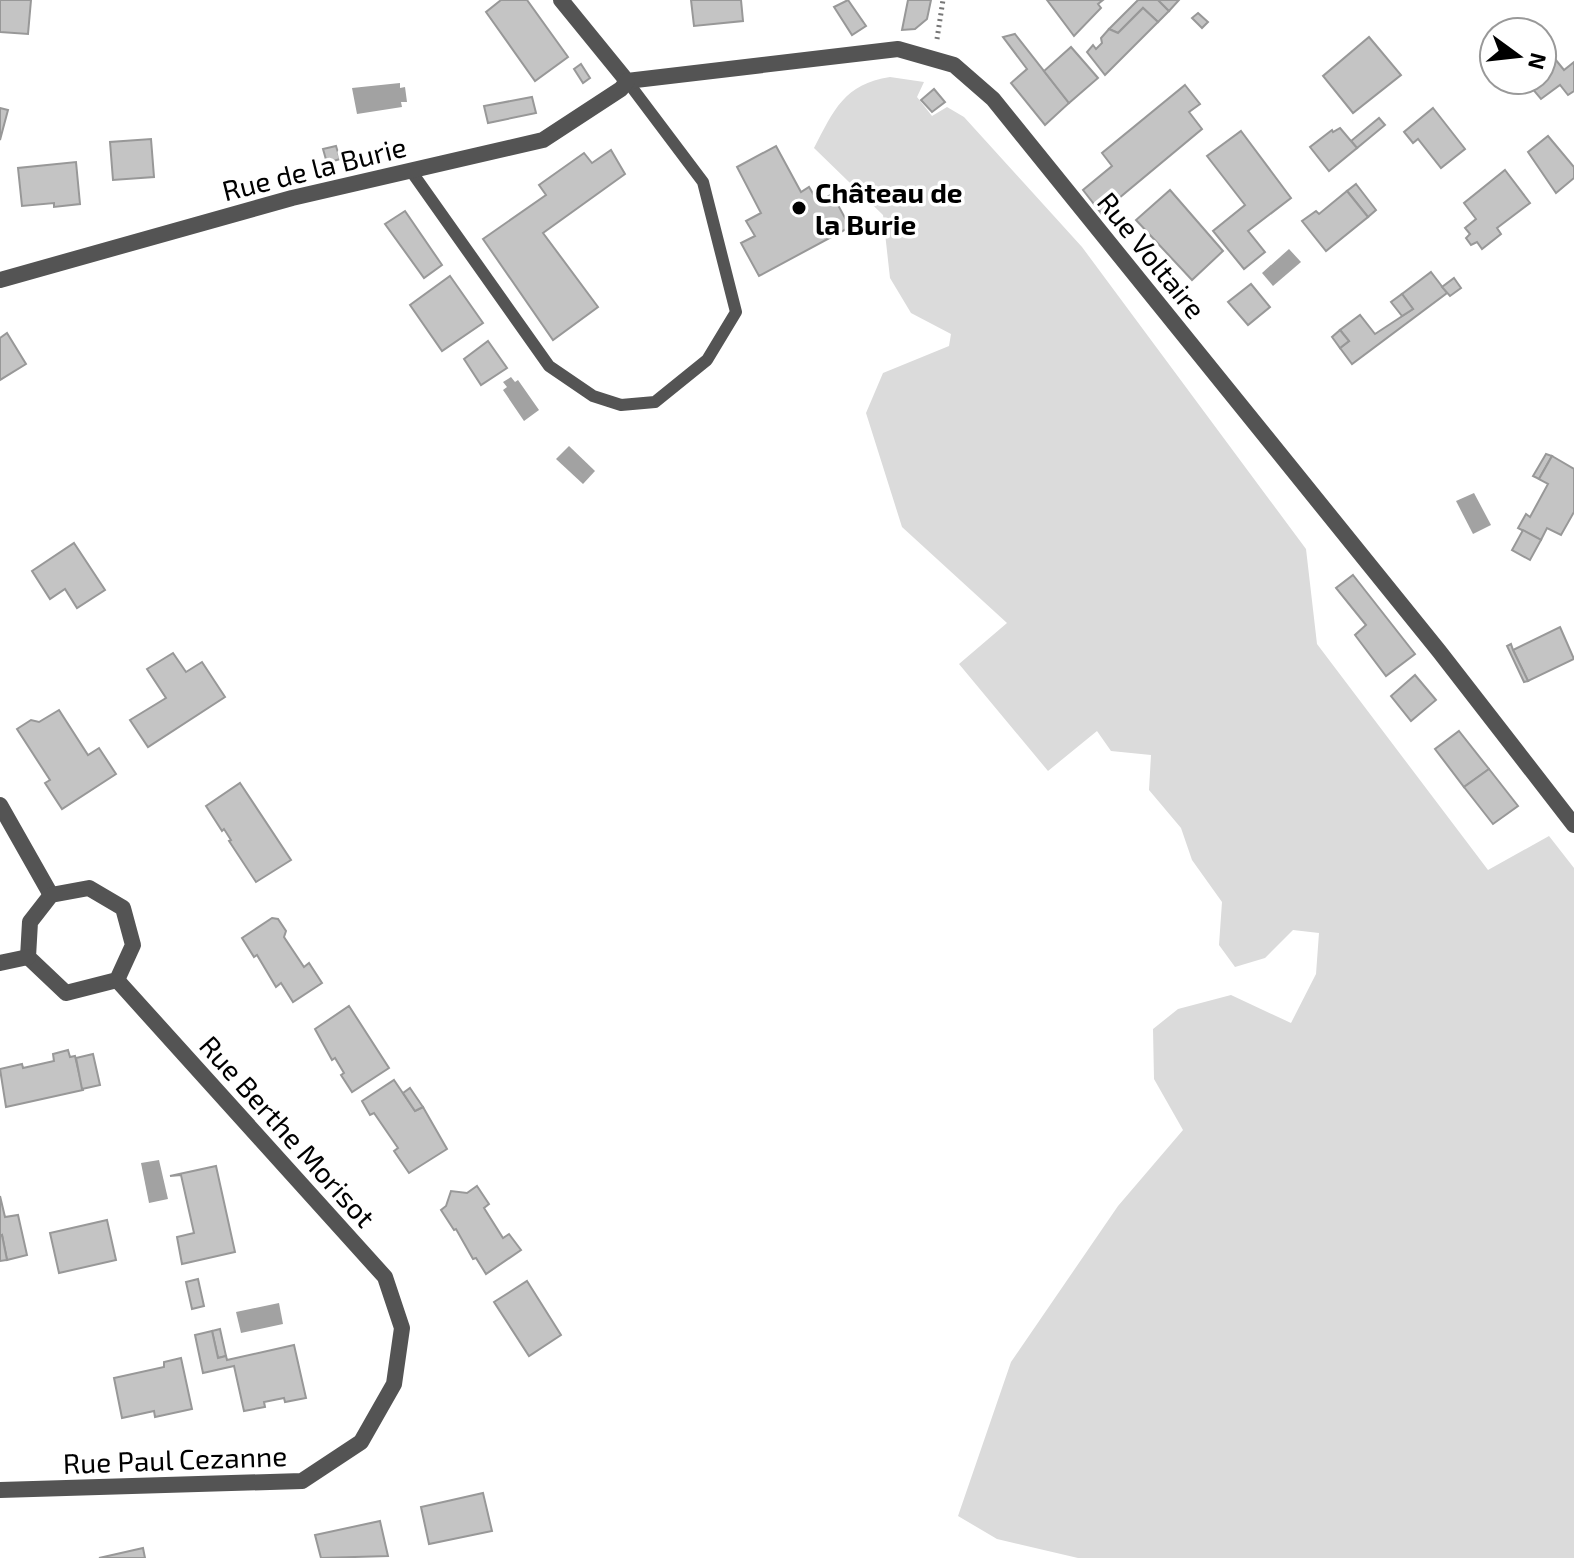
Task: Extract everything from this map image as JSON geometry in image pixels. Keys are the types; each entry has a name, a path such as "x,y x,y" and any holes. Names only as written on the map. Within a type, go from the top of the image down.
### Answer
{"street":[{"path":"561,0 627,81"},
{"name":"Rue Voltaire","path":"627,81 898,49 954,65 993,99 1430,639 1574,825"},
{"name":"Rue de la Burie","path":"0,280 292,198 543,140 621,89 627,81"},
{"path":"0,805 51,895"},
{"path":"89,888 123,908 133,945 117,980 66,993 28,957 30,922 51,895 89,888"},
{"path":"0,963 28,957"},
{"name":"Rue Berthe Morisot","path":"117,980 385,1277 402,1328"},
{"name":"Rue Paul Cezanne","path":"0,1490 302,1481 361,1442 394,1384 402,1328"}],"lane":[{"path":"411,171 549,366 593,396 621,405 655,402 707,360 736,312 703,182 627,81"}],"path":[{"path":"934,60 943,0"}],"shaded area":[{"path":"890,77 924,82 917,97 932,116 947,107 964,117 1082,247 1306,549 1317,644 1488,870 1549,836 1574,868 1574,1558 1078,1558 997,1539 958,1516 1011,1362 1118,1206 1183,1130 1154,1079 1153,1029 1178,1009 1231,995 1291,1023 1316,974 1319,933 1293,930 1265,958 1235,967 1219,945 1222,902 1192,860 1181,828 1149,790 1151,755 1111,751 1097,731 1048,771 959,664 1007,623 902,527 866,413 883,373 949,346 951,334 911,313 890,278 883,215 814,148 842,101 862,86"},
{"path":"400,83 400,88 405,87 407,102 401,102 402,107 357,114 352,88"},
{"path":"1289,249 1301,262 1273,286 1262,273"},
{"path":"511,377 515,382 518,380 539,410 524,421 503,390 507,387 503,382"},
{"path":"569,446 595,471 583,484 556,459"},
{"path":"1474,493 1491,525 1473,534 1456,501"},
{"path":"159,1160 168,1199 149,1203 141,1163"},
{"path":"279,1303 283,1324 241,1333 236,1312"}],"building":[{"path":"0,0 31,0 28,34 0,32"},
{"path":"501,0 527,0 568,57 535,81 486,12"},
{"path":"691,0 741,0 743,21 694,26"},
{"path":"848,0 866,26 852,35 834,7"},
{"path":"908,0 931,0 927,19 915,29 902,30"},
{"path":"1047,0 1103,0 1098,4 1101,8 1074,36"},
{"path":"1138,0 1158,0 1169,11 1158,22 1143,8 1118,33 1109,29"},
{"path":"1158,0 1179,0 1169,11"},
{"path":"1143,8 1158,22 1105,75 1087,52 1093,45 1096,49 1102,43 1101,38 1109,29 1118,33"},
{"path":"1198,13 1208,22 1202,28 1192,18"},
{"path":"1015,34 1069,103 1045,125 1011,83 1027,69 1003,37"},
{"path":"1369,37 1401,75 1353,113 1323,76"},
{"path":"1071,47 1098,78 1069,103 1044,71"},
{"path":"1574,62 1574,91 1568,95 1560,85 1558,86 1558,63 1564,70"},
{"path":"581,64 590,78 583,83 574,69"},
{"path":"1185,85 1200,104 1189,112 1202,129 1101,213 1083,190 1112,166 1102,153"},
{"path":"934,89 945,102 932,112 921,100"},
{"path":"532,97 536,113 488,123 484,106"},
{"path":"0,108 8,110 0,140"},
{"path":"1433,108 1465,149 1441,168 1418,139 1413,143 1404,132"},
{"path":"1379,118 1385,125 1357,148 1351,141"},
{"path":"1340,128 1357,148 1329,171 1310,147 1332,130"},
{"path":"1241,131 1291,198 1248,231 1265,252 1244,269 1213,231 1245,205 1207,156"},
{"path":"1548,136 1574,167 1574,178 1556,193 1528,152"},
{"path":"151,139 154,177 113,180 110,142"},
{"path":"336,146 340,159 327,163 323,149"},
{"name":"Château de la Burie","path":"776,146 801,192 809,187 818,202 832,194 850,227 759,276 741,243 755,236 746,221 761,213 737,167"},
{"path":"611,150 625,174 543,233 598,307 553,340 483,239 546,195 539,185 584,153 592,163"},
{"path":"76,162 80,204 22,206 18,168"},
{"path":"1505,170 1530,203 1497,228 1501,234 1482,249 1477,242 1471,245 1466,238 1470,234 1465,228 1476,219 1464,203"},
{"path":"1356,184 1376,210 1368,217 1347,191"},
{"path":"1170,190 1223,251 1192,280 1136,220"},
{"path":"1347,191 1368,217 1326,251 1302,221 1316,211 1319,214"},
{"path":"405,211 442,265 424,278 385,224"},
{"path":"1431,272 1447,293 1352,364 1340,348 1349,341 1340,330 1360,315 1375,334 1413,309 1402,294"},
{"path":"450,276 483,323 442,351 410,305"},
{"path":"1454,278 1461,288 1450,296 1442,287"},
{"path":"1251,284 1270,307 1248,325 1228,302"},
{"path":"1402,294 1413,309 1402,316 1391,302"},
{"path":"1340,330 1349,341 1340,348 1332,337"},
{"path":"7,333 26,364 0,380 0,338"},
{"path":"488,341 507,368 481,385 464,359"},
{"path":"1546,454 1552,456 1539,479 1533,476"},
{"path":"1552,456 1574,469 1574,512 1561,535 1547,528 1541,540 1518,528 1526,514 1530,517 1548,484 1539,479"},
{"path":"1523,530 1541,540 1530,560 1512,550"},
{"path":"74,543 105,590 77,608 65,589 50,599 32,571"},
{"path":"1353,575 1415,654 1386,676 1355,635 1366,625 1336,588"},
{"path":"1560,627 1574,659 1528,681 1513,650"},
{"path":"1511,644 1528,681 1524,682 1507,646"},
{"path":"173,653 186,672 202,662 225,697 148,747 130,720 166,698 147,669"},
{"path":"1415,675 1436,700 1411,721 1391,696"},
{"path":"59,710 88,755 99,748 116,774 62,809 45,783 50,780 17,729 31,720 39,722"},
{"path":"1459,731 1489,769 1464,787 1435,749"},
{"path":"1489,769 1518,806 1493,824 1464,787"},
{"path":"240,783 291,860 256,882 206,806"},
{"path":"272,918 278,919 286,931 284,937 304,967 309,963 322,983 293,1002 281,983 276,987 257,955 254,957 242,938"},
{"path":"349,1006 389,1068 352,1092 341,1075 344,1073 335,1058 332,1060 315,1029"},
{"path":"68,1050 70,1057 75,1056 83,1090 6,1107 0,1069 54,1061 53,1054"},
{"path":"93,1054 100,1085 82,1089 76,1058"},
{"path":"394,1080 415,1111 423,1107 447,1149 409,1173 394,1151 398,1148 362,1101"},
{"path":"410,1088 423,1107 415,1111 403,1093"},
{"path":"216,1166 235,1252 182,1264 177,1237 194,1233 181,1175 170,1176"},
{"path":"477,1186 489,1204 484,1208 503,1238 509,1234 521,1250 486,1274 441,1210 446,1206 451,1191 467,1193"},
{"path":"0,1196 5,1217 18,1215 27,1255 7,1260 0,1236"},
{"path":"107,1220 116,1260 59,1273 50,1233"},
{"path":"0,1236 7,1260 0,1261"},
{"path":"198,1279 204,1306 192,1309 186,1282"},
{"path":"527,1281 561,1335 529,1356 494,1302"},
{"path":"220,1329 226,1356 218,1358 212,1331"},
{"path":"212,1331 218,1358 226,1356 227,1360 294,1345 306,1398 264,1402 265,1407 244,1411 234,1366 203,1373 195,1335"},
{"path":"181,1358 192,1409 155,1417 154,1411 122,1418 114,1378 164,1367 164,1362"},
{"path":"483,1493 492,1531 429,1544 421,1507"},
{"path":"380,1521 388,1556 321,1558 315,1535"},
{"path":"143,1548 145,1558 99,1558"}],"place":[{"name":"Château de la Burie","path":"799,208"}]}
